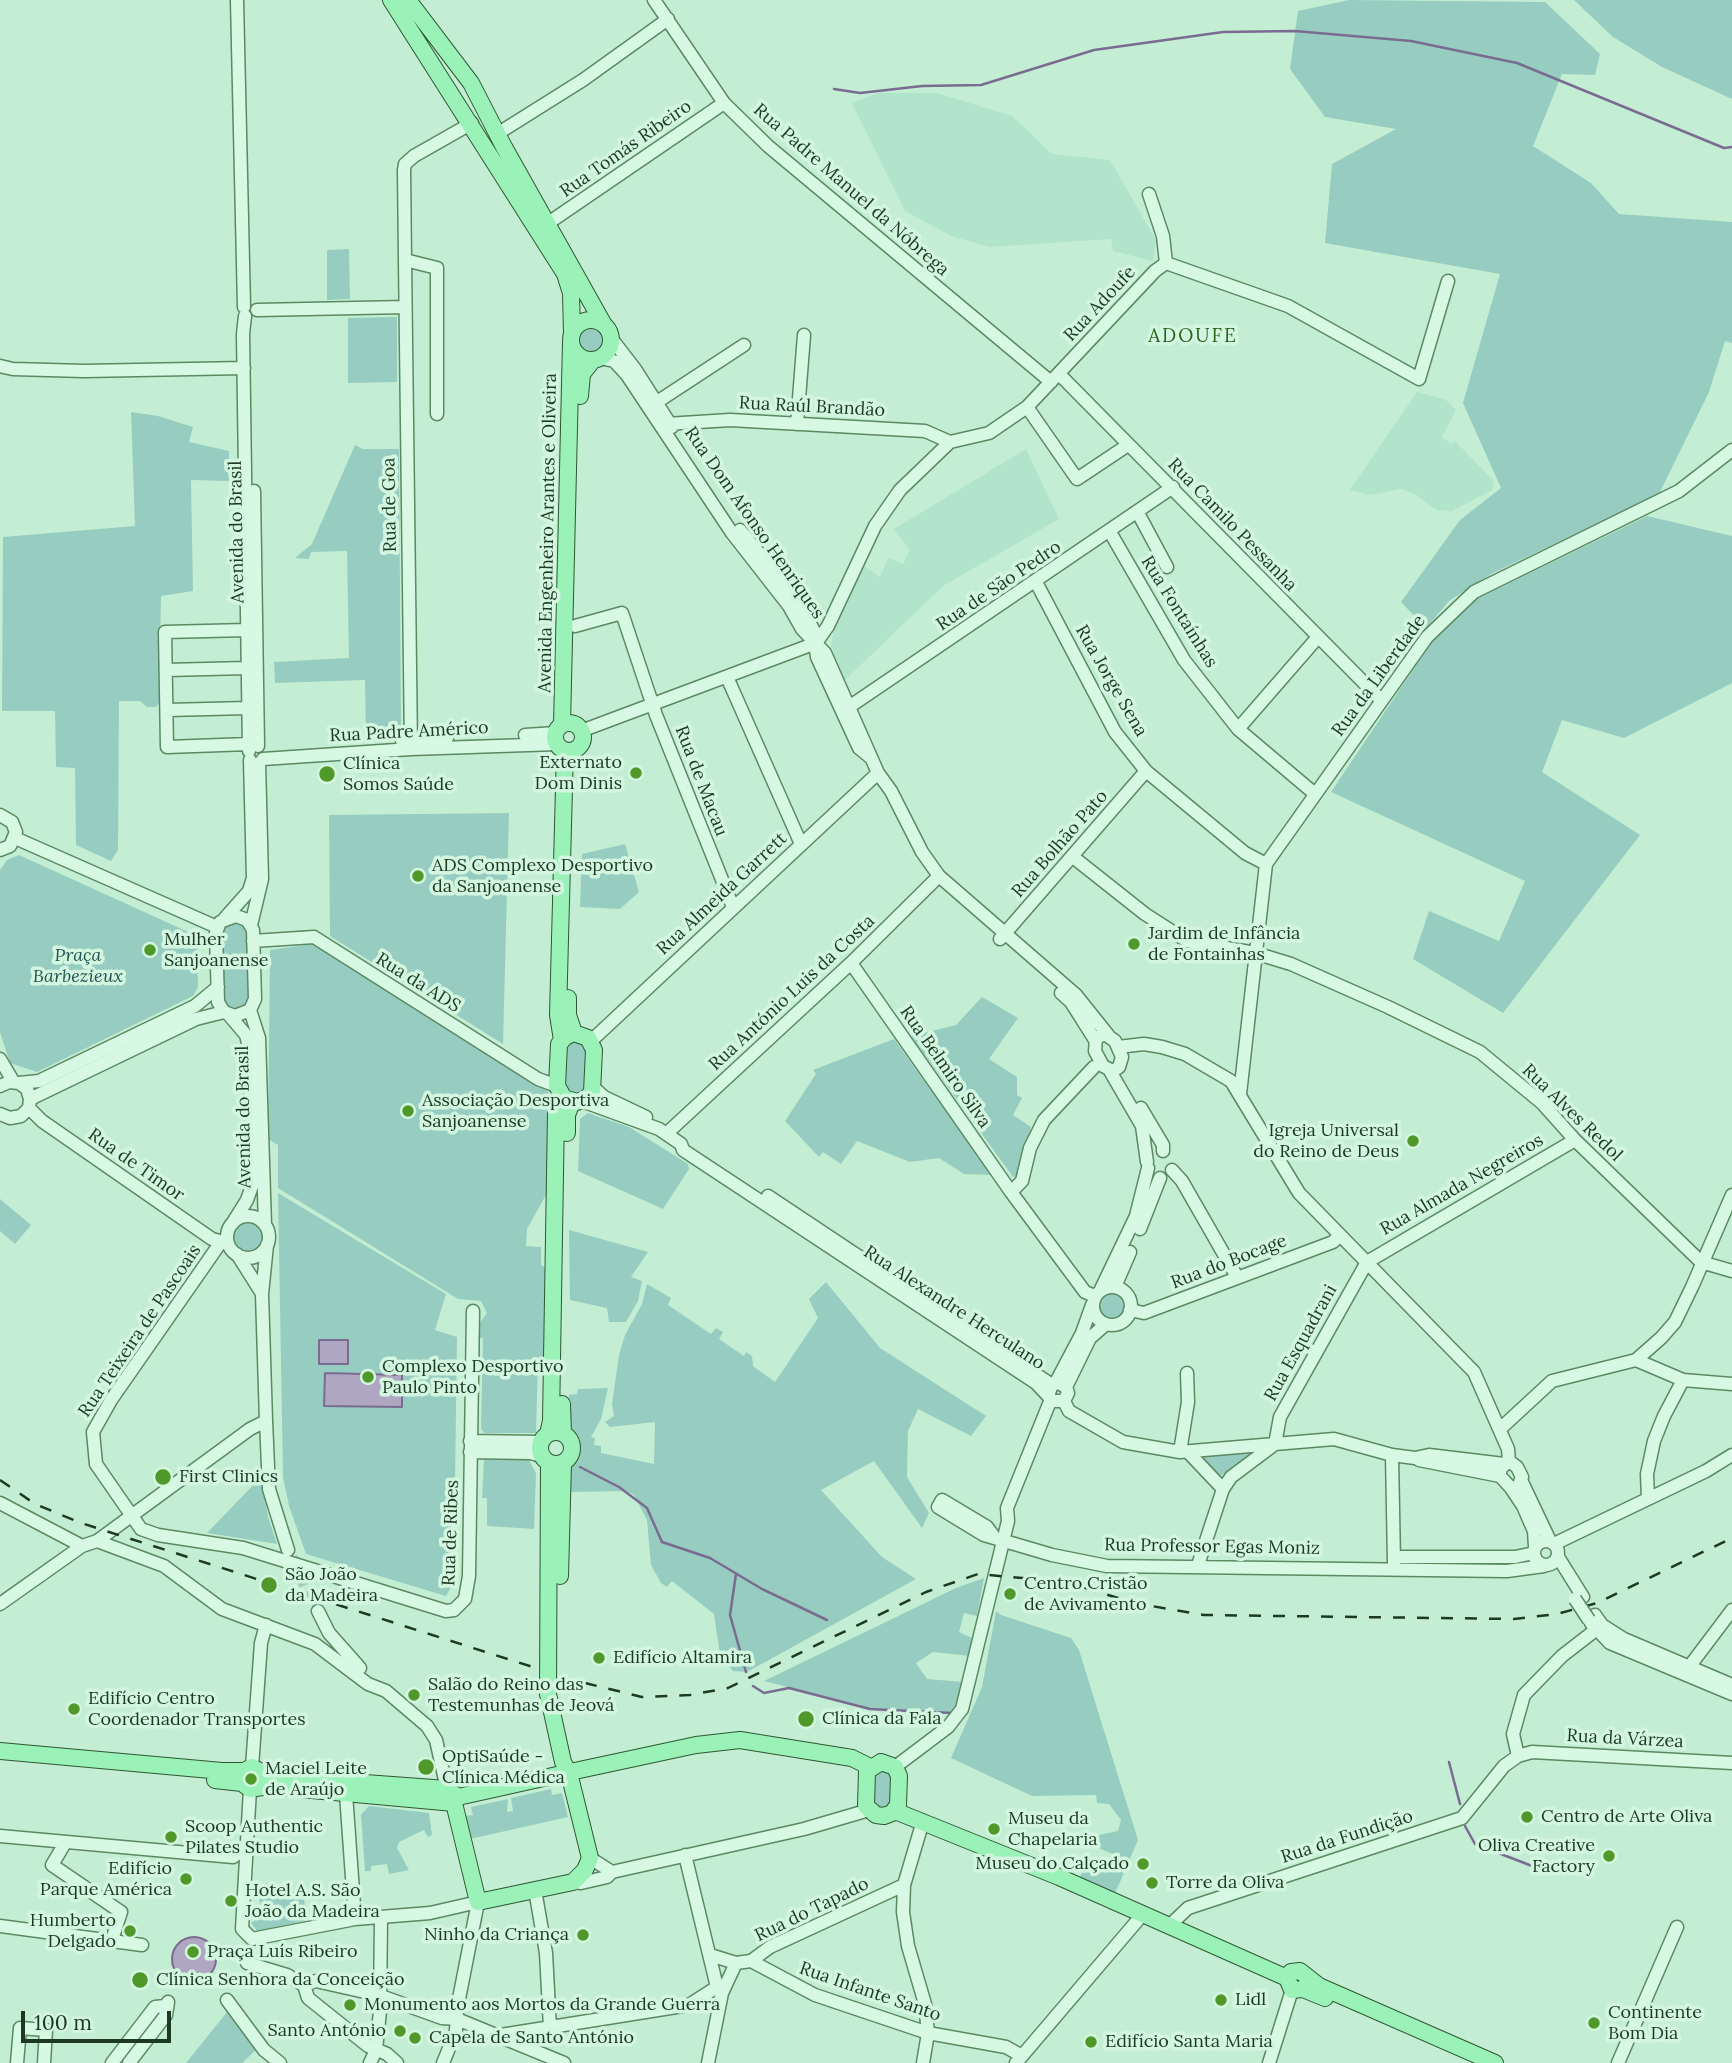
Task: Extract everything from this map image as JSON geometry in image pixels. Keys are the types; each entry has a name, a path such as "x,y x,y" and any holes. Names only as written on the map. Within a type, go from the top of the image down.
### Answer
{"main road":[{"name":"Rua Dom Afonso Henriques","path":"391,0 470,121 497,145"},
{"name":"Rua Dom Afonso Henriques","path":"408,0 471,83 485,109 497,145 607,332"},
{"path":"470,121 475,110 485,109"},
{"name":"Rua Dom Afonso Henriques","path":"543,227 570,286 572,338 581,357 597,359"},
{"path":"572,338 585,321 607,332 608,350 597,359"},
{"name":"Avenida Engenheiro Arantes e Oliveira","path":"572,338 567,737 558,1015 568,1037 558,1049 568,1096 556,1113 551,1449 558,1682 572,1759 569,1773 590,1858"},
{"name":"Avenida Engenheiro Arantes e Oliveira","path":"567,737 575,626 580,382 586,366 597,359"},
{"path":"568,1037 584,1035 591,1041 594,1050 593,1087 568,1096"},
{"path":"0,1751 252,1778 346,1794 453,1796 696,1745 740,1740 852,1758 870,1767"},
{"path":"0,1760 252,1778 269,1776 453,1796"},
{"path":"881,1762 895,1768 899,1776 898,1805 895,1811 884,1816 869,1810 866,1806 866,1776 870,1767 881,1762"},
{"path":"453,1796 478,1902 573,1882 582,1875 590,1858"},
{"path":"895,1811 1143,1914 1474,2060 1495,2063"}],"street":[{"name":"Avenida do Brasil","path":"225,1242 251,1192 253,1171 249,1046 246,1035 218,1002 221,923 249,891 253,878 256,753 248,708 244,368 250,310 237,0"},
{"name":"Avenida do Brasil","path":"246,0 256,753 262,879 251,925 255,999 250,1010 259,1038 267,1245 262,1294 269,1489 288,1550"},
{"name":"Rua Padre Manuel da Nóbrega","path":"654,0 724,103 768,146 1055,378"},
{"path":"497,145 668,19"},
{"name":"Rua Tomás Ribeiro","path":"543,227 724,103"},
{"name":"Rua de Goa","path":"411,744 405,164 470,121"},
{"path":"1149,194 1163,236 1166,263 1288,306 1419,379 1448,281"},
{"path":"405,260 436,268 437,414"},
{"name":"Rua Adoufe","path":"950,442 989,433 1027,407 1155,271 1166,263"},
{"path":"250,310 405,307"},
{"name":"Rua Dom Afonso Henriques","path":"607,332 657,402 666,424"},
{"path":"797,424 804,335"},
{"path":"657,402 744,345"},
{"name":"Rua Dom Afonso Henriques","path":"597,359 620,365 666,424 711,490 798,601 813,629 816,643 825,653 846,709 868,745 884,794 917,860 1071,1002 1095,1040 1098,1058 1114,1070 1163,1144 1163,1151 1172,1158 1172,1170 1182,1181 1237,1277"},
{"path":"0,360 0,366 13,369 84,371 244,368"},
{"name":"Rua Camilo Pessanha","path":"1055,378 1173,487 1381,700"},
{"path":"1027,407 1077,479 1128,445"},
{"name":"Rua Raúl Brandão","path":"666,424 730,420 925,430 950,442"},
{"path":"816,643 828,626 881,517 900,490 950,442"},
{"name":"Rua da Liberdade","path":"1240,1094 1266,864 1435,628 1474,593 1679,491 1732,450"},
{"name":"Rua de São Pedro","path":"846,709 1173,487"},
{"path":"1138,513 1167,567"},
{"name":"Rua Fontaínhas","path":"1110,532 1184,660 1238,729 1315,794"},
{"name":"Rua Jorge Sena","path":"1036,582 1115,732 1146,771 1245,853 1266,864"},
{"name":"Rua de Macau","path":"575,626 622,613 653,706 733,907"},
{"path":"247,630 165,632 167,747 256,753"},
{"path":"1238,729 1318,637"},
{"name":"Rua Padre Américo","path":"256,753 567,737 816,643"},
{"path":"166,670 247,668"},
{"path":"727,677 802,844"},
{"path":"167,710 248,708"},
{"name":"Rua Bolhão Pato","path":"1002,937 1146,771"},
{"name":"Rua Almeida Garrett","path":"591,1041 733,907 880,777"},
{"path":"0,815 12,822 15,838 10,846 0,850"},
{"path":"15,838 221,923 242,917 251,925"},
{"name":"Rua Alves Redol","path":"1073,858 1145,914 1187,941 1255,953 1291,964 1480,1052 1542,1102 1575,1140 1701,1262 1732,1271"},
{"name":"Rua António Luis da Costa","path":"662,1131 851,963 937,879"},
{"name":"Rua da ADS","path":"253,940 314,937 568,1096"},
{"name":"Rua Dom Afonso Henriques","path":"1002,937 1076,995 1118,1047"},
{"name":"Rua Belmiro Silva","path":"851,963 1011,1192 1085,1292 1096,1297"},
{"path":"0,1086 39,1081 201,1003 218,987"},
{"path":"1,1116 21,1116 29,1103 188,1023 226,1013 240,1016 250,1010"},
{"path":"1095,1040 1100,1034 1108,1035"},
{"path":"1114,1070 1122,1061 1118,1047 1144,1044 1185,1055 1231,1081 1299,1193 1470,1367 1508,1449 1504,1467 1552,1542 1552,1562 1595,1623 1732,1694"},
{"name":"Rua de Timor","path":"0,1059 16,1082 27,1089 29,1103 42,1121 212,1239 225,1242"},
{"path":"1231,1081 1245,1065"},
{"path":"1011,1192 1022,1181 1030,1148 1044,1120 1094,1067"},
{"name":"Rua Dom Afonso Henriques","path":"895,1768 948,1727 962,1709 998,1538 1008,1521 1056,1393 1096,1297 1136,1216 1147,1165 1142,1126 1114,1070"},
{"name":"Rua Alexandre Herculano","path":"593,1087 604,1097 656,1123 662,1131"},
{"name":"Rua Alexandre Herculano","path":"568,1096 662,1131 681,1144 684,1150 841,1249 1056,1393 1069,1411 1123,1442 1184,1452 1334,1439 1426,1463 1466,1468 1504,1467"},
{"name":"Rua Almada Negreiros","path":"1367,1262 1575,1140"},
{"path":"1160,1178 1147,1165 1153,1153 1163,1151"},
{"path":"1118,1287 1119,1276 1160,1178 1172,1170"},
{"path":"1500,1429 1552,1381 1636,1360 1675,1322 1732,1195"},
{"path":"232,1224 246,1216 257,1218 265,1225"},
{"name":"Rua do Bocage","path":"1130,1310 1143,1314 1333,1242 1339,1236"},
{"path":"225,1242 262,1294"},
{"name":"Rua Teixeira de Pascoais","path":"129,1517 96,1464 93,1432 111,1400 225,1242"},
{"path":"236,1254 254,1257 267,1245"},
{"name":"Rua Esquadrani","path":"1275,1444 1280,1418 1367,1262"},
{"path":"1106,1324 1097,1319 1096,1297 1118,1287"},
{"path":"1118,1287 1129,1298 1130,1310"},
{"name":"Rua Dom Afonso Henriques","path":"1056,1393 1090,1338 1106,1324 1121,1322 1130,1310"},
{"name":"Rua de Ribes","path":"129,1517 141,1530 158,1535 243,1548 446,1611 454,1610 466,1599 469,1576 473,1311"},
{"path":"1636,1360 1683,1380 1732,1384"},
{"path":"1187,1373 1184,1452 1223,1489"},
{"path":"1648,1499 1647,1474 1654,1441 1683,1380"},
{"path":"0,1604 82,1546 97,1541 250,1429 266,1421"},
{"path":"1198,1565 1223,1489 1231,1477 1275,1444"},
{"path":"470,1446 551,1449"},
{"path":"1392,1455 1394,1562"},
{"name":"Rua Professor Egas Moniz","path":"998,1538 1107,1566 1394,1562 1515,1557 1534,1550 1541,1542 1552,1542 1648,1499 1706,1471 1732,1455"},
{"path":"1504,1467 1517,1467 1517,1485 1534,1531 1537,1562 1552,1562"},
{"path":"0,1503 82,1546"},
{"path":"97,1541 164,1566 222,1609 315,1644 368,1684 386,1691"},
{"name":"Rua Professor Egas Moniz","path":"1394,1562 1507,1571 1552,1562"},
{"path":"1686,1669 1732,1610"},
{"path":"318,1611 329,1633 352,1661 427,1726 436,1740 453,1796"},
{"path":"1518,1756 1513,1734 1524,1695 1595,1623"},
{"path":"266,1625 261,1643 242,1929 245,1936 252,1939 355,1919 430,1913 478,1902 456,2031 443,2063"},
{"path":"1686,1669 1732,1685"},
{"name":"Rua da Várzea","path":"1518,1756 1532,1752 1732,1763"},
{"name":"Rua da Fundição","path":"1169,1926 1188,1908 1462,1818 1504,1766 1518,1756"},
{"path":"346,1794 355,1919"},
{"path":"573,1882 581,1884 607,1877 612,1872 869,1810"},
{"path":"923,1821 904,1885 906,1935 925,2004 928,2033 923,2063"},
{"path":"0,1836 233,1857 246,1848"},
{"path":"65,1843 52,1865 121,1912 112,1940"},
{"path":"685,1856 720,1990"},
{"path":"590,1858 612,1872"},
{"name":"Rua do Tapado","path":"736,1963 751,1961 770,1947 904,1885"},
{"path":"535,1890 547,1953 550,2028"},
{"path":"1019,2059 1143,1914"},
{"path":"370,2063 376,2050 382,1918"},
{"path":"0,1926 142,1945"},
{"path":"1618,2063 1678,1927"},
{"path":"708,2063 720,1990 736,1963 710,1955"},
{"name":"Rua Infante Santo","path":"751,1961 815,1995 928,2033 1006,2048 1019,2059"},
{"path":"247,1963 287,1975 304,1985 308,1998 397,2063"},
{"path":"304,1985 316,1981 379,2004 442,2018 457,2018 564,2063"},
{"path":"1269,2063 1297,1984"},
{"path":"501,2035 690,2005 720,1990"},
{"path":"227,2000 276,2062"},
{"path":"112,2063 155,2007 166,2004 166,2015 129,2063"},
{"path":"17,2063 20,2028 46,2030 44,2063"}],"green space":[{"path":"1349,0 1545,2 1600,54 1595,75 1562,74 1533,146 1591,183 1619,214 1732,222 1732,343 1725,341 1709,392 1659,494 1493,573 1449,601 1426,628 1401,602 1460,520 1501,488 1463,403 1500,274 1325,243 1332,164 1396,129 1325,117 1290,69 1298,11"},
{"path":"1574,0 1732,0 1732,99 1662,67 1613,37"},
{"path":"878,93 937,93 1012,116 1052,154 1110,160 1156,240 1153,261 1113,251 1111,239 989,247 951,236 905,211 852,103"},
{"path":"349,249 350,299 327,300 327,250"},
{"path":"397,317 397,382 348,383 348,318"},
{"path":"592,327 602,331 606,341 602,351 592,355 582,351 578,341 582,331"},
{"path":"1417,392 1446,400 1456,410 1442,437 1451,444 1455,441 1494,481 1492,490 1452,511 1437,510 1413,493 1401,489 1370,495 1350,490"},
{"path":"131,412 158,416 193,427 189,442 229,451 229,481 191,480 193,591 161,596 159,703 156,707 147,707 140,701 119,701 118,850 111,861 76,845 75,768 56,767 55,711 2,711 3,537 135,526"},
{"path":"355,445 363,449 399,449 401,727 394,737 366,738 365,680 275,683 274,662 349,658 347,551 311,552 309,559 295,558 312,544"},
{"path":"1026,449 1059,519 943,586 843,682 831,645 834,629 864,566 880,577 888,558 903,564 910,550 894,529"},
{"path":"1647,516 1732,536 1732,683 1624,738 1562,720 1542,772 1640,835 1503,1013 1413,959 1429,911 1499,941 1525,881 1331,792 1435,637 1471,602"},
{"name":"ADS Complexo Desportivo da Sanjoanense","path":"509,813 503,1044 330,936 329,815"},
{"path":"625,844 639,892 620,909 580,907 582,854"},
{"name":"Praça Barbezieux","path":"19,855 197,936 198,987 193,996 37,1072 10,1063 0,1032 0,870 7,860"},
{"path":"232,921 244,924 248,931 250,1000 249,1004 231,1011 223,1002 222,933 225,926"},
{"path":"312,944 549,1092 547,1193 527,1229 526,1246 541,1247 541,1265 547,1269 544,1360 538,1361 536,1433 485,1433 481,1429 483,1338 479,1338 479,1324 487,1313 481,1301 458,1299 278,1188 278,1145 268,1139 270,950"},
{"path":"982,997 1018,1018 989,1059 1017,1077 1017,1095 1022,1098 1013,1115 1031,1127 1019,1176 1013,1177 911,1036 956,1025"},
{"path":"894,1039 992,1175 964,1174 939,1158 910,1162 857,1141 841,1164 823,1152 819,1157 785,1121 816,1074 813,1070"},
{"path":"578,1040 587,1048 586,1089 577,1096 564,1089 566,1044"},
{"path":"588,1113 629,1127 688,1164 689,1169 663,1209 578,1171 580,1119"},
{"name":"Complexo Desportivo Paulo Pinto","path":"278,1193 446,1294 435,1330 457,1337 455,1483 451,1482 451,1587 446,1596 306,1554 289,1506 283,1477"},
{"path":"0,1199 31,1225 15,1244 0,1231"},
{"path":"248,1222 259,1226 263,1237 259,1248 248,1252 237,1248 233,1237 237,1226"},
{"path":"569,1230 648,1252 631,1277 642,1281 638,1301 626,1322 609,1322 607,1308 570,1300"},
{"path":"826,1282 880,1348 986,1416 971,1436 918,1409 908,1431 907,1477 929,1513 922,1528 874,1461 821,1490 882,1557 916,1579 747,1672 733,1671 720,1655 714,1614 672,1581 667,1587 661,1583 651,1565 647,1520 634,1495 626,1491 568,1492 569,1468 577,1456 579,1442 569,1423 569,1395 577,1394 578,1389 608,1388 601,1419 591,1437 595,1438 594,1445 601,1446 601,1453 654,1464 655,1422 610,1427 605,1422 614,1416 612,1404 619,1355 625,1335 642,1304 647,1284 671,1298 668,1305 711,1334 716,1328 723,1332 719,1339 744,1356 746,1352 752,1356 753,1366 775,1382 818,1318 809,1299"},
{"path":"1113,1293 1122,1297 1126,1306 1122,1315 1113,1319 1104,1315 1100,1306 1104,1297"},
{"path":"1260,1451 1220,1476 1203,1459 1204,1456"},
{"path":"484,1459 529,1460 536,1473 534,1529 487,1526 487,1498 482,1498"},
{"path":"261,1477 268,1517 277,1544 207,1533"},
{"path":"984,1578 977,1616 964,1613 959,1632 974,1639 970,1656 933,1652 916,1663 927,1679 964,1682 958,1706 951,1714 879,1711 764,1681 956,1588"},
{"path":"996,1611 1071,1638 1079,1650 1138,1840 1129,1861 1094,1846 1099,1835 1118,1831 1121,1820 1109,1804 1097,1803 1096,1795 1032,1796 951,1758 982,1687"},
{"path":"880,1770 892,1776 891,1804 888,1808 878,1809 873,1804 874,1775"},
{"path":"551,1789 552,1795 562,1793 568,1817 470,1839 465,1816 473,1815 471,1807 508,1799 507,1812 513,1811 511,1798"},
{"path":"369,1806 429,1813 432,1835 428,1837 424,1830 399,1842 397,1848 409,1870 389,1874 387,1864 371,1866 371,1871 365,1871 361,1815"},
{"path":"1089,1857 1124,1873 1115,1893 1080,1877"},
{"path":"266,1883 303,1895 308,1920 257,1931 251,1923 262,1915 259,1898 265,1898"},
{"path":"227,2012 256,2050 242,2063 186,2063"}],"shaded area":[{"path":"319,1340 348,1340 348,1364 319,1364"},
{"path":"325,1373 402,1375 402,1407 324,1406"},
{"path":"194,1937 203,1938 210,1943 215,1950 215,1968 210,1975 203,1980 194,1981 185,1980 178,1975 173,1968 172,1959 173,1950 178,1943 185,1938"}],"waterway":[{"path":"834,89 860,93 922,86 981,85 1094,50 1223,32 1295,31 1411,41 1517,63 1724,148 1732,147"},
{"path":"580,1467 619,1487 647,1508 662,1542 710,1558 762,1589 827,1620"},
{"path":"736,1574 730,1615 746,1672"},
{"path":"753,1686 764,1693 789,1688 870,1709 952,1713"},
{"path":"1449,1762 1460,1804"},
{"path":"1465,1826 1475,1844 1545,1871"}],"tunnel":[{"path":"292,1558 318,1611"}],"railway":[{"path":"0,1480 35,1504 81,1523 539,1669"},
{"path":"585,1683 642,1697 690,1695 728,1688 926,1592 978,1574 1066,1582 1134,1603 1204,1615 1514,1619 1557,1614 1597,1603 1732,1538"}],"place":[{"name":"Externato Dom Dinis","path":"636,773"},
{"name":"Clínica Somos Saúde","path":"327,774"},
{"name":"ADS Complexo Desportivo da Sanjoanense","path":"418,876"},
{"name":"Jardim de Infância de Fontainhas","path":"1134,944"},
{"name":"Mulher Sanjoanense","path":"150,950"},
{"name":"Associação Desportiva Sanjoanense","path":"408,1111"},
{"name":"Igreja Universal do Reino de Deus","path":"1413,1141"},
{"name":"Complexo Desportivo Paulo Pinto","path":"368,1377"},
{"name":"First Clinics","path":"163,1477"},
{"name":"São João da Madeira","path":"269,1585"},
{"name":"Centro Cristão de Avivamento","path":"1010,1594"},
{"name":"Edifício Altamira","path":"599,1658"},
{"name":"Salão do Reino das Testemunhas de Jeová","path":"414,1695"},
{"name":"Edifício Centro Coordenador Transportes","path":"74,1709"},
{"name":"Clínica da Fala","path":"806,1719"},
{"name":"OptiSaúde - Clínica Médica","path":"426,1767"},
{"name":"Maciel Leite de Araújo","path":"251,1779"},
{"name":"Centro de Arte Oliva","path":"1527,1817"},
{"name":"Museu da Chapelaria","path":"994,1829"},
{"name":"Scoop Authentic Pilates Studio","path":"171,1837"},
{"name":"Oliva Creative Factory","path":"1609,1856"},
{"name":"Museu do Calçado","path":"1143,1864"},
{"name":"Edifício Parque América","path":"186,1879"},
{"name":"Torre da Oliva","path":"1152,1883"},
{"name":"Hotel A.S. São João da Madeira","path":"231,1901"},
{"name":"Humberto Delgado","path":"130,1931"},
{"name":"Ninho da Criança","path":"583,1935"},
{"name":"Praça Luís Ribeiro","path":"193,1952"},
{"name":"Clínica Senhora da Conceição","path":"140,1980"},
{"name":"Lidl","path":"1221,2000"},
{"name":"Monumento aos Mortos da Grande Guerra","path":"350,2005"},
{"name":"Continente Bom Dia","path":"1594,2023"},
{"name":"Santo António","path":"400,2031"},
{"name":"Capela de Santo António","path":"415,2038"},
{"name":"Edifício Santa Maria","path":"1091,2042"}],"district":[{"name":"ADOUFE","path":"1193,337"}]}
